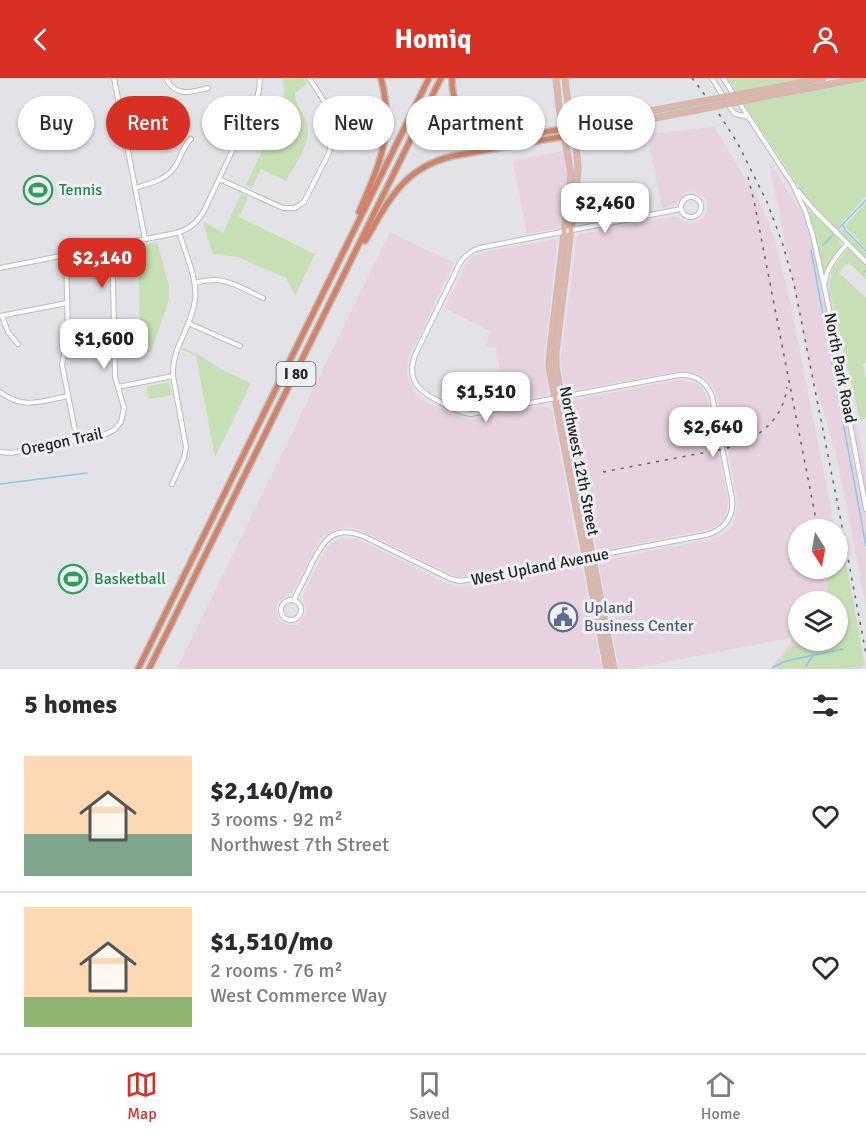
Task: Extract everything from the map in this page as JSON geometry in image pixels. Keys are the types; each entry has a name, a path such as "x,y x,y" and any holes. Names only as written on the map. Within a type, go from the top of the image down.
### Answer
{"highway":[{"path":"334,272 375,176 382,153 387,120 381,78"},
{"name":"I 80","path":"138,669 429,78"},
{"name":"I 80","path":"149,669 441,78"},
{"path":"452,78 454,98 460,112 469,123 488,134 508,138 557,133"},
{"path":"344,276 394,192 416,171 444,158 557,134"}],"main road":[{"name":"Northwest 12th Street","path":"555,78 558,96"},
{"name":"Northwest 12th Street","path":"565,78 567,96"},
{"path":"655,111 823,78"},
{"path":"655,117 862,78"},
{"name":"Northwest 12th Street","path":"567,150 571,174 549,361 607,669"},
{"name":"Northwest 12th Street","path":"577,150 578,171 556,353 557,372 614,669"}],"street":[{"path":"114,78 117,96"},
{"path":"166,78 173,88 183,92 208,88"},
{"path":"0,268 145,240 190,227 200,217 219,179 257,98 260,78"},
{"path":"219,179 280,207 288,209 300,206 329,153 333,136 333,122 328,107 309,78"},
{"path":"712,78 735,114 749,117"},
{"name":"North Park Road","path":"723,78 793,185 847,243 831,264 826,276 825,288 866,508"},
{"path":"135,188 171,172 191,139"},
{"path":"127,150 145,240"},
{"name":"North Park Road","path":"793,185 809,220 827,299"},
{"path":"694,197 701,205 701,211 693,217 687,217 681,209 682,202 687,198 694,197"},
{"path":"561,397 477,414 466,414 424,394 416,384 412,370 413,359 464,257 479,248 681,209"},
{"path":"172,484 185,455 186,447 173,376 174,358 195,304 195,283 179,232"},
{"path":"847,243 866,262"},
{"path":"107,247 113,274 115,377 118,387 173,376"},
{"path":"66,255 68,336 62,365 76,440"},
{"path":"195,283 220,280 263,298"},
{"path":"18,344 8,332 1,316 68,303"},
{"path":"188,323 240,346"},
{"name":"West Upland Avenue","path":"294,600 322,544 331,536 342,532 352,532 363,536 455,581 466,581 710,534 724,526 731,514 733,502 713,400 707,386 691,376 679,375 561,397"},
{"name":"Oregon Trail","path":"0,452 11,453 106,434 114,430 121,422 124,408 118,387"},
{"path":"0,392 12,400 24,403 68,396"},
{"path":"858,467 866,466"},
{"path":"294,600 300,605 301,611 298,618 288,620 282,616 281,606 286,601 294,600"}],"shaded area":[{"path":"714,127 758,199 771,228 787,287 833,519 788,519 788,579 845,579 847,591 788,591 788,638 631,669 619,669 600,562 713,539 722,535 734,522 738,502 717,395 712,384 701,375 675,372 569,391 564,386 561,358 577,235 672,217 678,217 683,222 695,223 703,218 707,211 707,202 695,191 686,192 674,205 662,208 650,150 655,150 655,133"},
{"path":"563,151 568,176 560,226 527,234 513,161"},
{"path":"769,161 795,203 814,228 823,255 866,471 866,606 836,454 810,367"},
{"path":"390,232 454,263 409,357 408,378 414,392 425,401 458,417 471,420 542,406 550,408 578,553 574,556 460,577 358,529 348,527 338,529 321,537 295,588 278,601 277,618 288,625 298,625 301,622 307,610 303,598 304,593 322,556 331,543 345,538 357,539 450,585 459,587 579,565 582,568 602,669 177,669"},
{"path":"555,239 558,241 544,359 548,391 546,395 506,403 496,348 484,347 491,332 445,308 466,264 472,257 480,253"},
{"path":"679,380 698,385 708,399 728,502 724,519 716,526 705,530 604,550 598,549 569,403 574,400"},
{"path":"848,595 863,669 770,669 788,646 788,651 848,651"}],"green space":[{"path":"283,78 303,78 307,84 295,93 295,96 283,96"},
{"path":"726,78 813,78 737,92"},
{"path":"866,80 866,196 838,227 866,253 866,258 800,189 744,104"},
{"path":"690,106 691,109 655,116 655,113"},
{"path":"301,110 306,119 308,135 299,159 286,181 261,169 252,188 246,185 262,150 301,150"},
{"path":"241,194 248,197 239,217 315,254 295,296 286,278 238,257 213,254 203,224 205,222 223,233"},
{"path":"866,203 866,249 845,226"},
{"path":"812,211 831,229 841,245 837,255 825,271 822,269 809,213"},
{"path":"157,242 169,286 169,300 151,352 140,352 139,271 134,247"},
{"path":"848,249 866,264 866,279 849,263 845,264 839,273 866,298 866,363 863,364 866,379 866,418 860,420 829,287 833,268"},
{"path":"183,348 251,383 215,457 196,356 182,350"},
{"path":"169,382 172,395 149,399 146,387"},
{"path":"848,574 865,665 843,669 800,669 799,667 776,669 788,651 848,651 848,591 827,591 828,579 848,579"}],"waterway":[{"path":"839,228 866,200"},
{"path":"843,225 845,230 866,251"},
{"path":"823,245 833,235"},
{"path":"811,250 866,546"},
{"path":"0,484 87,473"},
{"path":"771,669 786,661 834,651"},
{"path":"806,666 812,657"}],"railway":[{"path":"692,78 737,142 767,202 782,242 794,284 866,654"},
{"path":"748,177 816,519"},
{"path":"603,472 723,449 746,441 766,428 773,420 780,410 787,387"}],"place":[{"name":"Tennis","path":"38,190"},
{"name":"Basketball","path":"73,579"},
{"name":"Upland Business Center","path":"563,617"}]}
